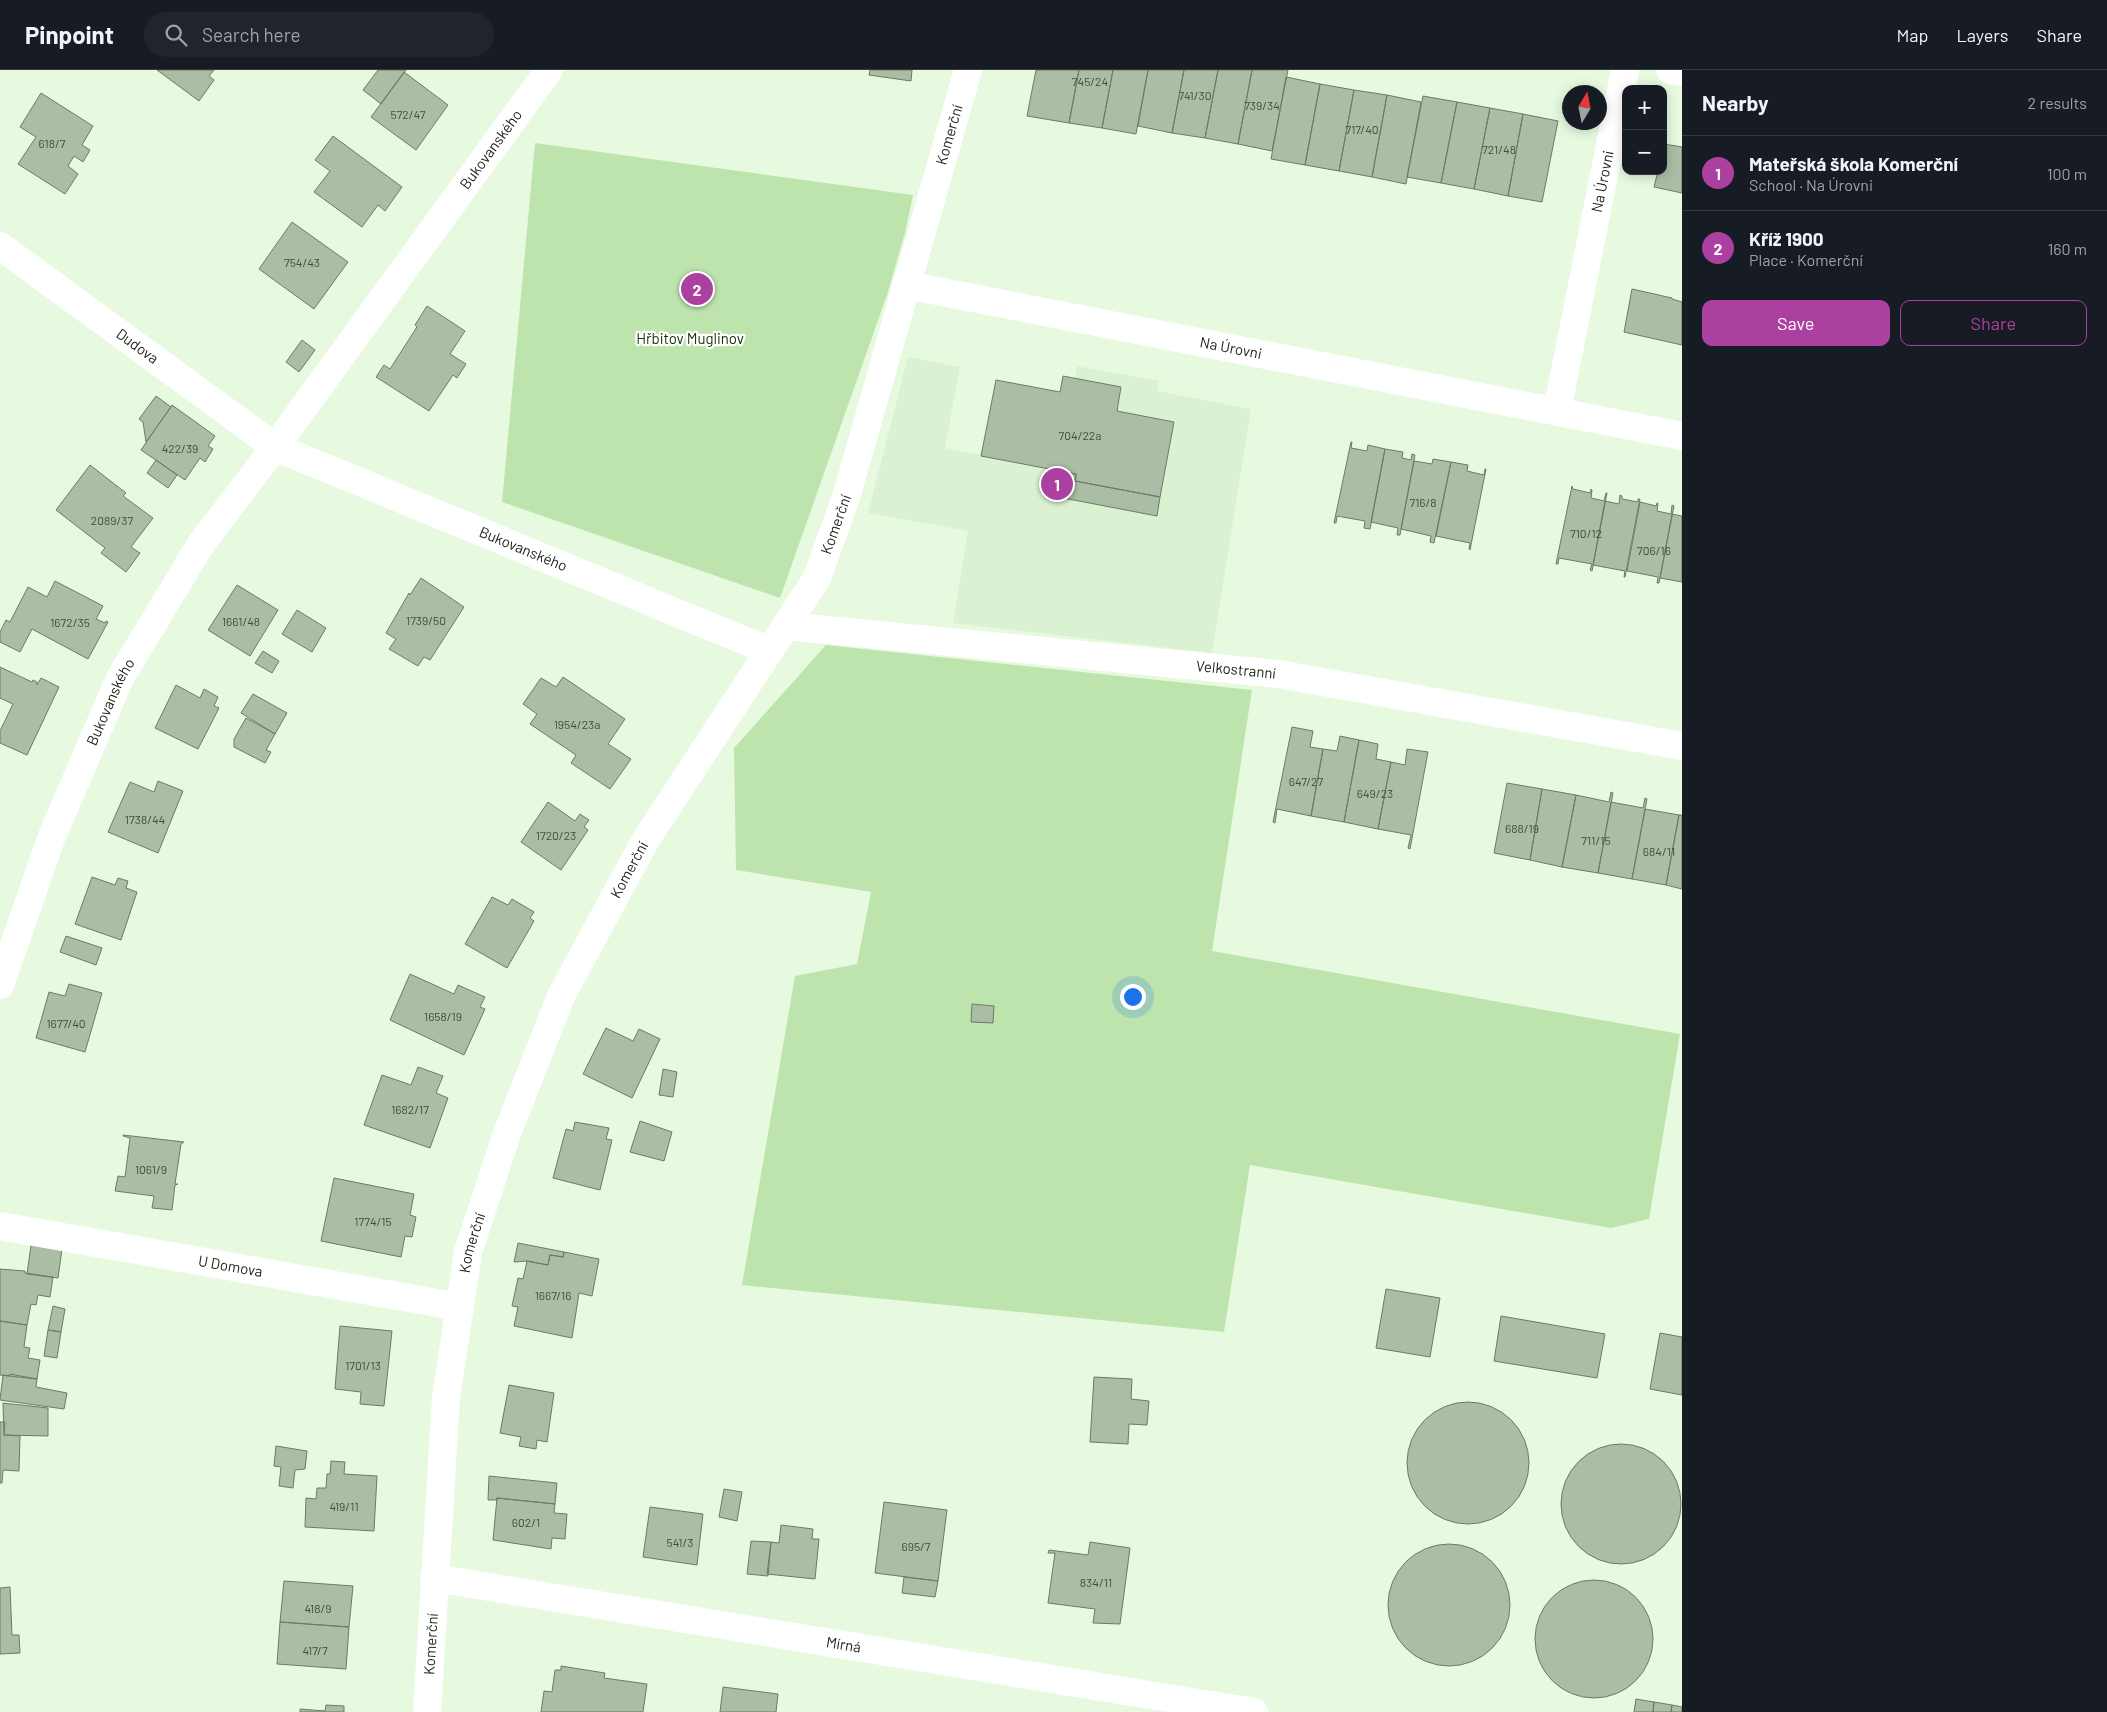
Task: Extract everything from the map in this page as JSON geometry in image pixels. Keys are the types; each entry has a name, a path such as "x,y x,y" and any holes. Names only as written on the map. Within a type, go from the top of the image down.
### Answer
{"street":[{"name":"Bukovanského","path":"0,985 21,920 52,836 120,678 200,544 276,447 549,70"},
{"name":"Komerční","path":"427,1712 446,1398 468,1252 508,1131 561,996 645,841 818,578 848,494 968,70"},
{"name":"Na Úrovni","path":"1557,412 1624,70"},
{"path":"1670,70 1682,72"},
{"name":"Dudova","path":"0,246 276,447"},
{"name":"Na Úrovni","path":"906,285 1682,436"},
{"name":"Bukovanského","path":"276,447 770,651"},
{"name":"Velkostranní","path":"786,626 1278,674 1682,746"},
{"name":"U Domova","path":"0,1226 460,1307"},
{"name":"Mírná","path":"434,1578 1254,1712"}],"shaded area":[{"path":"908,357 960,367 945,448 981,455 996,380 1060,392 1075,378 1077,366 1159,381 1157,391 1251,409 1212,653 953,623 968,531 868,513"}],"green space":[{"name":"Hřbitov Muglinov","path":"535,143 913,195 905,233 887,295 780,598 502,502"},
{"path":"826,645 1252,690 1212,951 1680,1034 1649,1219 1611,1228 1250,1165 1224,1332 742,1285 795,976 857,964 871,892 736,870 734,748"}],"building":[{"path":"157,70 214,70 209,76 214,80 199,101"},
{"path":"378,70 406,70 381,104 363,90"},
{"path":"870,70 912,70 911,81 869,75"},
{"path":"1036,70 1079,70 1069,123 1027,116"},
{"path":"1079,70 1113,70 1102,128 1069,123"},
{"path":"1113,70 1148,70 1136,134 1102,128"},
{"path":"1148,70 1184,70 1172,133 1138,126"},
{"path":"1184,70 1218,70 1205,138 1172,133"},
{"path":"1218,70 1252,70 1238,144 1205,138"},
{"path":"1252,70 1288,70 1272,151 1238,144"},
{"path":"404,72 448,105 416,150 371,117"},
{"path":"1286,77 1320,84 1305,165 1271,159"},
{"path":"1320,84 1354,90 1339,171 1305,165"},
{"path":"1354,90 1387,95 1372,177 1339,171"},
{"path":"41,93 93,126 82,145 90,150 83,162 74,156 68,166 78,174 65,194 18,164 36,137 20,127"},
{"path":"1387,95 1421,102 1406,184 1372,177"},
{"path":"1423,96 1457,102 1441,183 1407,177"},
{"path":"1457,102 1490,108 1474,189 1441,183"},
{"path":"1490,108 1523,114 1508,196 1474,189"},
{"path":"1523,114 1558,121 1542,202 1508,196"},
{"path":"333,136 402,187 385,211 378,205 362,227 314,192 330,171 315,160"},
{"path":"1667,144 1682,147 1682,193 1654,187 1657,175 1667,175"},
{"path":"292,222 348,262 314,309 259,269"},
{"path":"1632,289 1682,302 1682,345 1624,332"},
{"path":"427,306 465,331 450,354 466,364 457,378 453,375 429,411 376,377 384,365 390,369 417,327 415,325"},
{"path":"302,340 315,350 299,372 286,362"},
{"path":"1063,376 1121,387 1117,411 1174,422 1160,497 1075,481 1076,474 981,456 996,380 1060,392"},
{"path":"156,396 171,407 146,442 143,422 139,419"},
{"path":"172,405 215,436 208,446 213,449 205,462 200,458 185,480 141,450"},
{"path":"1351,442 1351,448 1367,451 1368,445 1385,449 1370,529 1364,528 1365,521 1337,516 1336,523 1334,523"},
{"path":"1385,449 1403,452 1402,458 1411,460 1412,454 1415,455 1400,535 1397,535 1398,528 1371,522"},
{"path":"1433,459 1451,462 1434,543 1430,542 1431,536 1401,529 1414,461 1432,464"},
{"path":"156,460 177,475 168,488 147,473"},
{"path":"1451,462 1468,465 1467,471 1484,475 1486,469 1470,550 1470,543 1436,536"},
{"path":"90,465 126,493 123,496 153,518 131,547 140,553 126,572 101,553 105,548 56,510"},
{"path":"1063,472 1076,474 1075,481 1160,497 1157,516 1058,497"},
{"path":"1572,486 1573,489 1590,493 1591,489 1591,498 1604,501 1607,493 1592,571 1590,570 1592,564 1559,558 1558,564 1556,564"},
{"path":"1620,495 1622,499 1638,502 1638,499 1640,499 1625,577 1625,571 1593,565 1605,501 1619,504"},
{"path":"1640,502 1656,506 1658,503 1657,511 1671,514 1672,505 1674,506 1659,583 1657,583 1658,577 1627,571"},
{"path":"1672,514 1682,516 1682,582 1660,578"},
{"path":"421,578 464,607 430,660 424,657 418,666 389,649 396,639 386,633 409,593 410,595"},
{"path":"55,581 103,606 96,619 105,623 106,621 108,622 88,659 32,629 20,652 0,642 0,632 6,620 10,622 28,587 47,597"},
{"path":"237,585 278,610 250,656 208,630"},
{"path":"297,610 326,628 312,652 282,634"},
{"path":"263,651 279,661 272,673 255,663"},
{"path":"0,667 32,682 33,680 37,682 37,685 41,678 59,687 27,755 0,743 0,731 13,704 0,698"},
{"path":"563,677 625,719 608,744 631,759 610,789 571,763 576,755 530,724 537,714 523,704 541,678 556,687"},
{"path":"176,685 200,698 204,689 218,697 214,706 219,708 198,749 155,728"},
{"path":"253,694 287,713 275,734 241,713"},
{"path":"246,718 275,734 266,750 271,752 265,763 234,747 234,739"},
{"path":"1292,727 1313,731 1310,747 1323,749 1311,816 1277,809 1275,823 1273,822"},
{"path":"1340,736 1359,740 1344,822 1311,816 1323,749 1337,751"},
{"path":"1359,740 1378,744 1376,759 1391,762 1378,829 1344,822"},
{"path":"1407,749 1428,752 1410,849 1408,848 1411,835 1378,829 1391,762 1405,765"},
{"path":"158,781 183,791 158,853 108,832 130,782 154,792"},
{"path":"1507,783 1542,789 1530,860 1494,853"},
{"path":"1542,789 1576,795 1562,867 1530,860"},
{"path":"1611,792 1613,793 1598,873 1562,867 1576,795 1609,802"},
{"path":"1645,798 1647,799 1632,879 1598,873 1611,802 1643,808"},
{"path":"548,802 575,821 580,814 589,820 584,827 588,830 561,870 521,842"},
{"path":"1645,809 1679,815 1666,885 1632,879"},
{"path":"1679,815 1682,815 1682,889 1666,885"},
{"path":"92,877 115,885 118,878 128,881 126,888 137,892 121,940 75,924"},
{"path":"492,897 508,905 512,899 534,912 530,918 534,921 507,968 465,944"},
{"path":"66,936 102,948 96,965 60,952"},
{"path":"410,974 454,994 458,985 485,997 480,1007 485,1009 464,1055 390,1020"},
{"path":"69,984 102,993 85,1052 36,1038 49,992 65,996"},
{"path":"972,1004 994,1006 993,1023 971,1022"},
{"path":"606,1028 633,1041 639,1029 660,1039 632,1098 583,1074"},
{"path":"418,1067 443,1076 436,1093 448,1098 430,1148 364,1125 382,1075 411,1085"},
{"path":"663,1069 677,1072 673,1097 659,1095"},
{"path":"640,1121 672,1132 664,1161 630,1152"},
{"path":"575,1122 609,1128 606,1139 612,1140 600,1190 553,1178 566,1129 573,1131"},
{"path":"123,1135 184,1142 181,1144 175,1184 178,1184 175,1185 172,1210 152,1208 154,1196 115,1191 118,1176 125,1177 130,1138"},
{"path":"334,1178 414,1194 410,1215 416,1217 412,1237 405,1236 401,1257 321,1241"},
{"path":"518,1243 564,1252 563,1257 550,1255 548,1265 527,1261 514,1262"},
{"path":"31,1245 62,1249 58,1278 27,1274"},
{"path":"564,1252 599,1259 592,1296 579,1293 572,1338 514,1326 518,1307 512,1306 518,1278 523,1279 527,1261 548,1265 550,1255 563,1257"},
{"path":"0,1269 25,1271 25,1273 53,1277 50,1297 38,1295 36,1305 31,1304 27,1325 0,1321"},
{"path":"1386,1289 1440,1298 1430,1357 1376,1348"},
{"path":"53,1306 65,1309 61,1332 48,1330"},
{"path":"1501,1316 1605,1334 1597,1378 1494,1361"},
{"path":"0,1321 27,1325 24,1347 30,1348 28,1358 40,1360 37,1379 0,1375"},
{"path":"340,1326 392,1331 384,1406 360,1404 361,1392 335,1389"},
{"path":"48,1330 61,1332 57,1358 44,1356"},
{"path":"1660,1333 1682,1337 1682,1395 1650,1389"},
{"path":"10,1374 37,1379 36,1387 67,1393 64,1409 0,1400 3,1375 9,1376"},
{"path":"1094,1377 1132,1379 1131,1399 1149,1401 1147,1425 1129,1424 1128,1444 1090,1442"},
{"path":"509,1385 554,1393 547,1442 537,1440 536,1449 519,1446 521,1437 500,1433"},
{"path":"1468,1402 1480,1403 1491,1407 1502,1412 1511,1420 1519,1429 1524,1440 1528,1451 1528,1475 1524,1486 1519,1497 1511,1506 1502,1514 1491,1519 1480,1523 1468,1524 1456,1523 1445,1519 1434,1514 1425,1506 1417,1497 1412,1486 1408,1475 1407,1463 1408,1451 1412,1440 1417,1429 1425,1420 1434,1412 1445,1407 1456,1403"},
{"path":"3,1403 48,1408 48,1436 4,1435"},
{"path":"0,1422 5,1422 4,1435 20,1436 19,1471 3,1470 2,1483 0,1483"},
{"path":"1621,1444 1633,1445 1644,1449 1654,1454 1663,1462 1671,1471 1676,1481 1680,1492 1680,1516 1676,1527 1671,1537 1663,1546 1654,1554 1644,1559 1633,1563 1621,1564 1609,1563 1598,1559 1588,1554 1579,1546 1571,1537 1566,1527 1562,1516 1561,1504 1562,1492 1566,1481 1571,1471 1579,1462 1588,1454 1598,1449 1609,1445"},
{"path":"276,1446 307,1451 305,1469 295,1470 293,1488 279,1486 281,1467 274,1466"},
{"path":"331,1461 345,1462 344,1474 377,1476 374,1531 305,1527 306,1498 316,1499 317,1488 326,1488 327,1474 330,1474"},
{"path":"489,1476 557,1483 555,1504 497,1498 497,1500 488,1500"},
{"path":"724,1489 742,1492 737,1521 719,1517"},
{"path":"497,1498 555,1504 554,1513 567,1514 565,1539 552,1538 551,1549 493,1540"},
{"path":"884,1502 947,1510 938,1581 875,1573"},
{"path":"650,1507 703,1514 697,1565 643,1557"},
{"path":"781,1525 813,1529 812,1539 819,1539 815,1579 767,1574 771,1542 779,1543"},
{"path":"751,1541 771,1542 768,1576 747,1574"},
{"path":"1090,1542 1130,1548 1120,1624 1093,1623 1095,1609 1048,1603 1055,1553 1048,1553 1049,1550 1088,1555"},
{"path":"1449,1544 1461,1545 1472,1549 1483,1554 1492,1562 1500,1571 1505,1582 1509,1593 1509,1617 1505,1628 1500,1639 1492,1648 1483,1656 1472,1661 1461,1665 1449,1666 1437,1665 1426,1661 1415,1656 1406,1648 1398,1639 1393,1628 1389,1617 1388,1605 1389,1593 1393,1582 1398,1571 1406,1562 1415,1554 1426,1549 1437,1545"},
{"path":"904,1577 938,1581 935,1597 902,1593"},
{"path":"1594,1580 1617,1584 1636,1597 1649,1616 1653,1639 1649,1662 1636,1681 1617,1694 1594,1698 1571,1694 1552,1681 1539,1662 1535,1639 1539,1616 1552,1597 1571,1584"},
{"path":"284,1581 353,1586 349,1627 280,1622"},
{"path":"10,1587 12,1635 19,1635 20,1653 0,1654 0,1588"},
{"path":"280,1622 349,1627 346,1669 277,1664"},
{"path":"561,1666 605,1673 604,1678 647,1684 643,1712 541,1712 544,1691 552,1692 555,1670 561,1670"},
{"path":"723,1687 778,1694 776,1712 720,1712"},
{"path":"1636,1699 1654,1702 1653,1712 1634,1712"},
{"path":"1654,1702 1672,1705 1671,1712 1653,1712"},
{"path":"326,1705 344,1706 344,1712 300,1712 300,1709 325,1711"},
{"path":"1672,1705 1682,1707 1682,1712 1671,1712"}],"place":[{"name":"Kříž 1900","path":"697,289"},
{"name":"Mateřská škola Komerční","path":"1057,484"}]}
